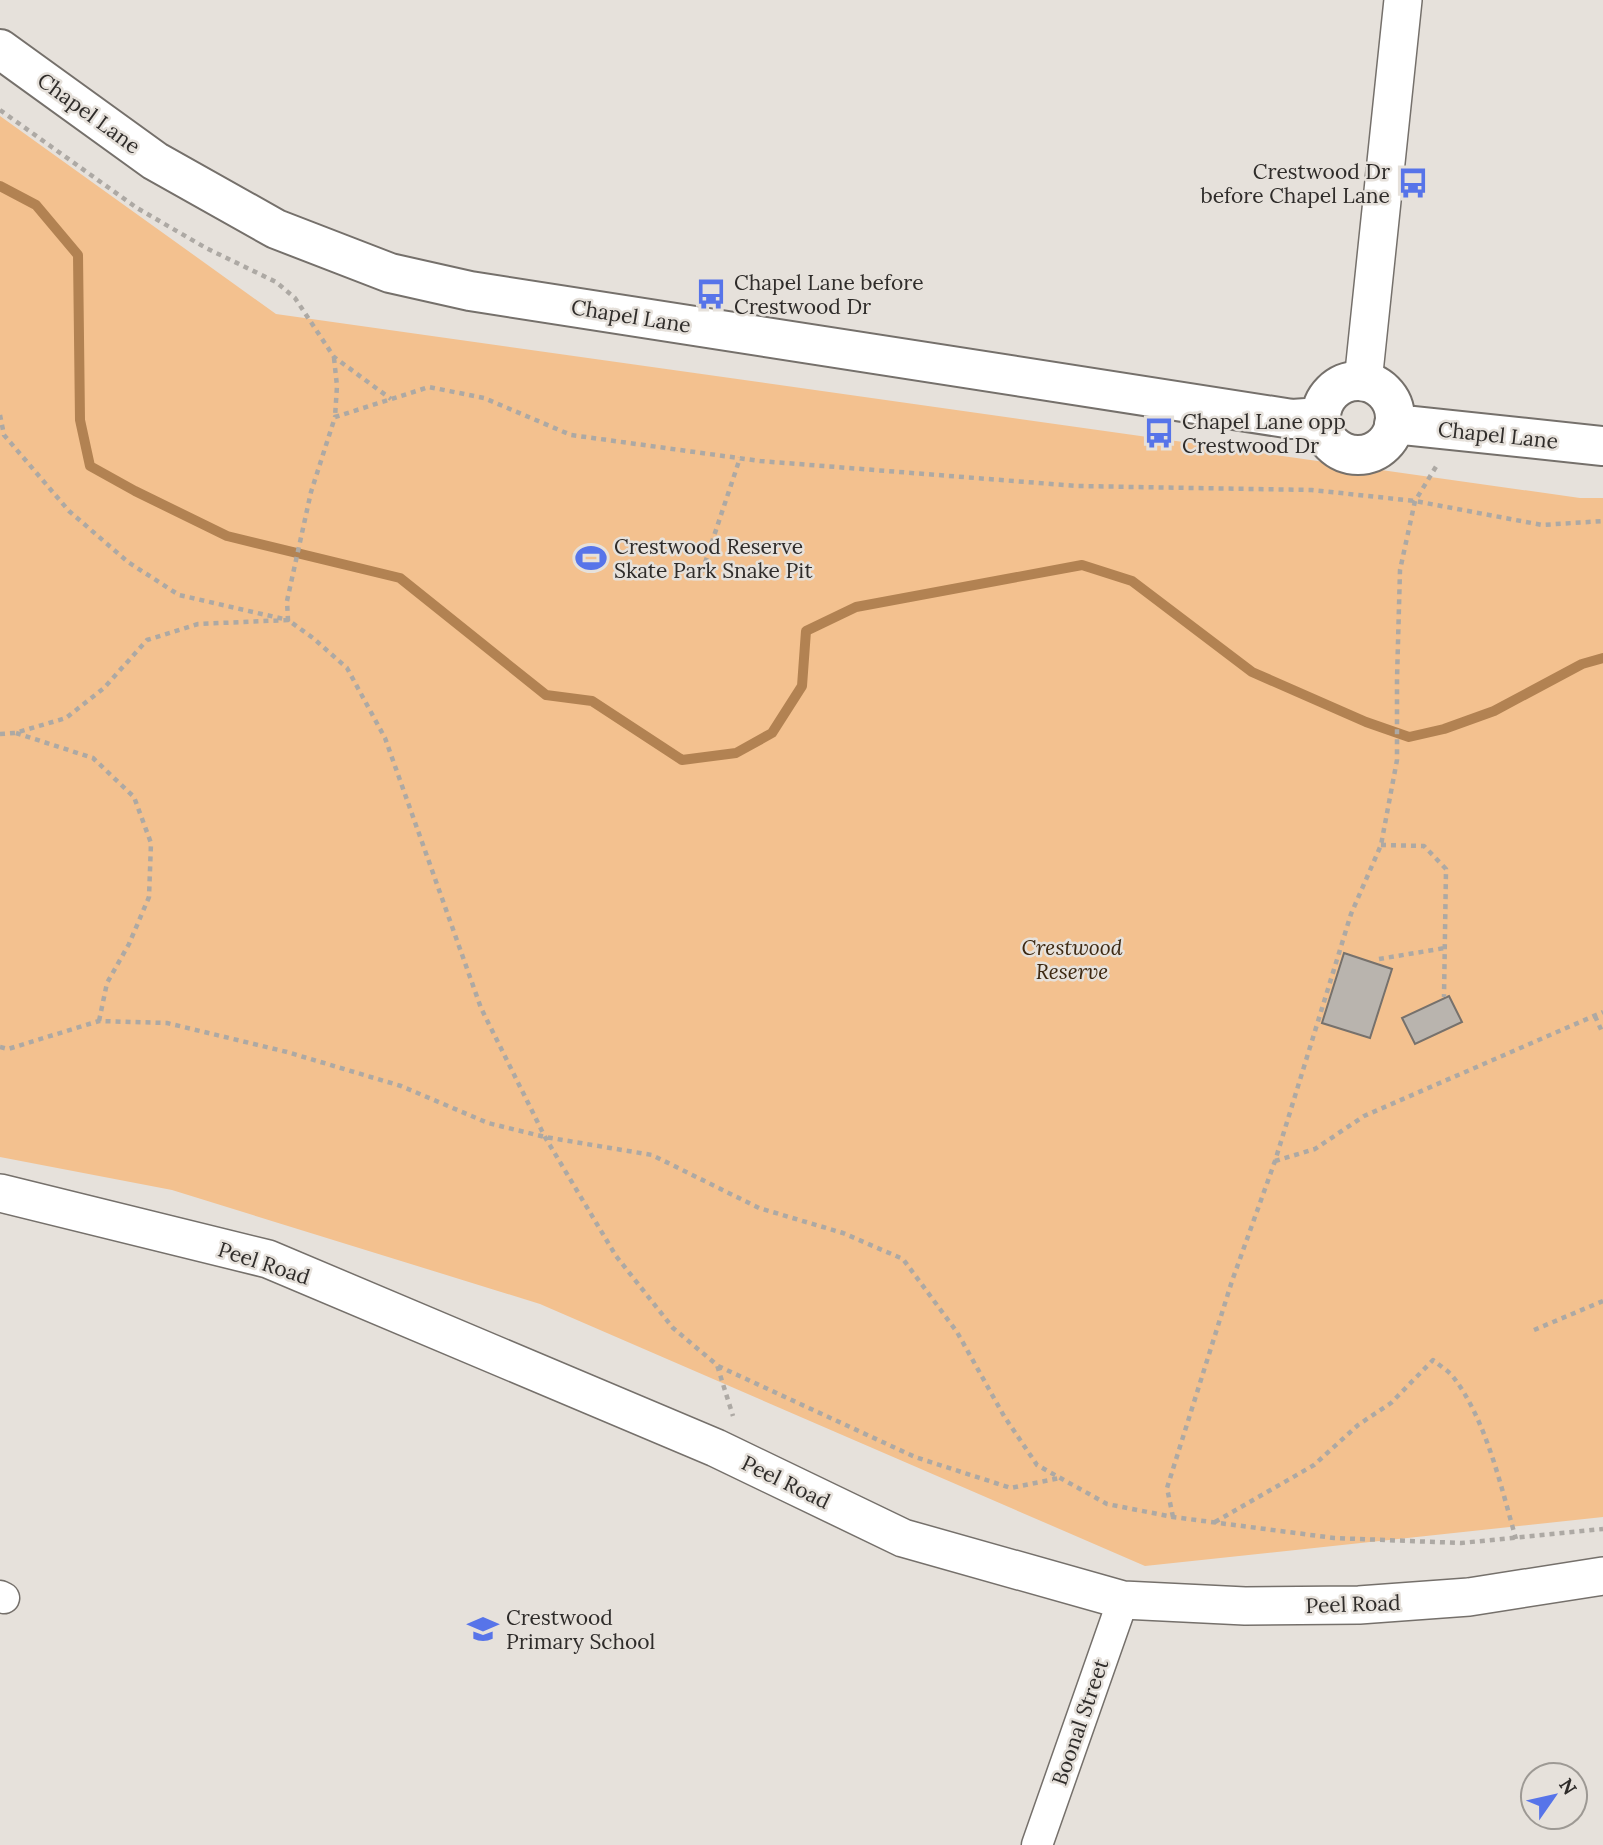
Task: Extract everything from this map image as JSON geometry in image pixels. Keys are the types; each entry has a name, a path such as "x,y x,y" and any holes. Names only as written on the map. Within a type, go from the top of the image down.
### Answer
{"main road":[{"name":"Chapel Lane","path":"0,49 155,161 219,199 276,229 390,273 470,291 1264,415 1292,419 1321,417"},
{"path":"1350,382 1363,382 1379,388 1388,396 1393,407 1394,424 1390,436 1377,449 1354,455 1342,452 1332,444 1322,429 1321,417 1323,405 1334,390 1350,382"},
{"name":"Chapel Lane","path":"1394,424 1603,446"}],"street":[{"path":"1363,382 1403,0"},
{"name":"Peel Road","path":"0,1193 268,1259 716,1448 903,1538 1123,1600 1245,1606 1359,1605 1469,1597 1603,1576"},
{"name":"Boonal Street","path":"1037,1845 1123,1600"}],"path":[{"path":"0,110 137,208 206,248 276,282 295,298 334,357 391,399"},
{"path":"288,620 287,601 311,492 335,417 337,386 334,357"},
{"path":"335,417 429,387 484,398 571,435 740,458 1077,486 1312,490 1415,501 1542,526 1603,521"},
{"path":"0,415 4,435 69,510 128,562 178,594 288,620 347,668 385,738 481,1007 545,1137 616,1256 673,1328 717,1365 915,1457 1011,1488 1060,1478"},
{"path":"1173,1517 1167,1488 1232,1281 1275,1161 1351,914 1381,845 1398,756 1400,570 1415,501 1437,468 1441,428"},
{"path":"702,572 740,458"},
{"path":"0,734 15,733 66,718 104,688 147,640 198,624 288,620"},
{"path":"15,733 93,758 134,797 151,843 149,897 129,944 107,983 99,1021"},
{"path":"1381,845 1423,846 1446,869 1444,997"},
{"path":"1379,959 1445,948"},
{"path":"1275,1161 1315,1149 1364,1116 1603,1012"},
{"path":"1595,1016 1603,1034"},
{"path":"0,1047 8,1049 99,1021 167,1023 287,1052 401,1086 488,1123 545,1137 652,1155 759,1208 843,1233 903,1259 957,1332 1004,1416 1037,1465 1107,1504 1173,1517 1334,1538 1461,1543 1603,1529"},
{"path":"1534,1331 1603,1301"},
{"path":"1214,1523 1314,1465 1358,1426 1391,1404 1433,1360 1453,1376 1476,1418 1499,1479 1516,1539"},
{"path":"716,1448 733,1417 717,1365"}],"green space":[{"name":"Crestwood Reserve","path":"0,116 276,314 1580,498 1603,498 1603,1517 1145,1566 540,1304 172,1190 0,1157"}],"building":[{"path":"1344,953 1392,969 1370,1038 1322,1023"},
{"path":"1449,996 1462,1022 1415,1044 1402,1018"}],"waterway":[{"path":"0,186 36,205 78,255 80,420 90,466 227,536 400,578 546,695 592,701 682,760 736,753 772,733 802,686 806,631 856,607 1082,565 1132,581 1252,672 1366,722 1409,737 1444,729 1494,711 1582,664 1603,658"}],"place":[{"name":"Crestwood Dr before Chapel Lane","path":"1413,183"},
{"name":"Chapel Lane before Crestwood Dr","path":"711,294"},
{"name":"Chapel Lane opp Crestwood Dr","path":"1159,433"},
{"name":"Crestwood Reserve Skate Park Snake Pit","path":"591,558"},
{"name":"Crestwood Primary School","path":"483,1629"}]}
